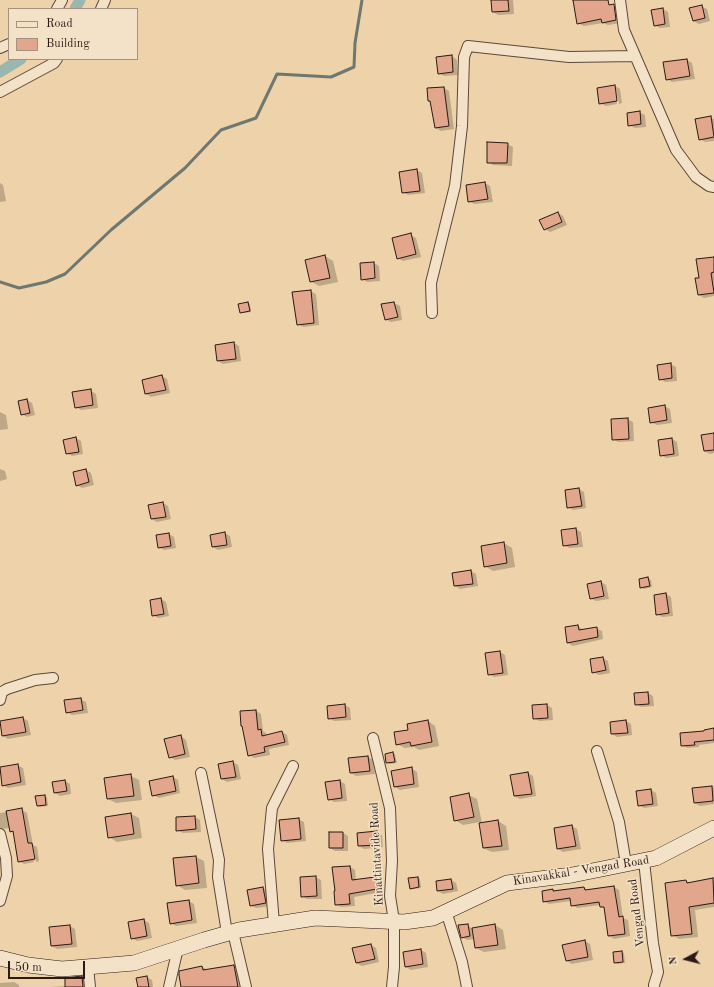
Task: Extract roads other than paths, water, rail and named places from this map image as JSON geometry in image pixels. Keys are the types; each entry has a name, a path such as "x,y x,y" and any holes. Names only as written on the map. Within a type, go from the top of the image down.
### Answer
{"main road":[{"name":"Kinavakkal - Vengad Road","path":"0,958 28,965 62,969 134,963 230,932 274,924 315,918 404,922 433,918 507,883 572,875 656,858 714,828"}],"street":[{"path":"620,0 624,30 676,150 696,177 709,186 714,187"},
{"path":"432,313 431,283 455,186 462,126 464,57 468,46 569,57 635,56"},
{"path":"0,92 53,61"},
{"path":"0,700 2,692 7,689 35,680 53,678"},
{"name":"Kinattintavide Road","path":"373,738 390,808 392,861 390,896 394,921 394,967 392,987"},
{"path":"597,751 619,822 626,864"},
{"path":"274,924 268,849 272,808 293,766"},
{"path":"201,773 218,860 218,877 230,932 246,987"},
{"path":"0,834 6,858 6,876 0,901"},
{"name":"Vengad Road","path":"644,861 653,943 658,972 654,985"},
{"path":"446,911 462,962 467,987"},
{"path":"170,987 170,980 178,948"},
{"path":"88,967 90,987"}],"waterway":[{"path":"76,8 80,0"},
{"path":"0,282 19,288 46,282 65,274 111,230 185,168 221,130 256,118 277,74 331,77 354,67 355,43 362,0"},
{"path":"0,72 19,60"}]}
